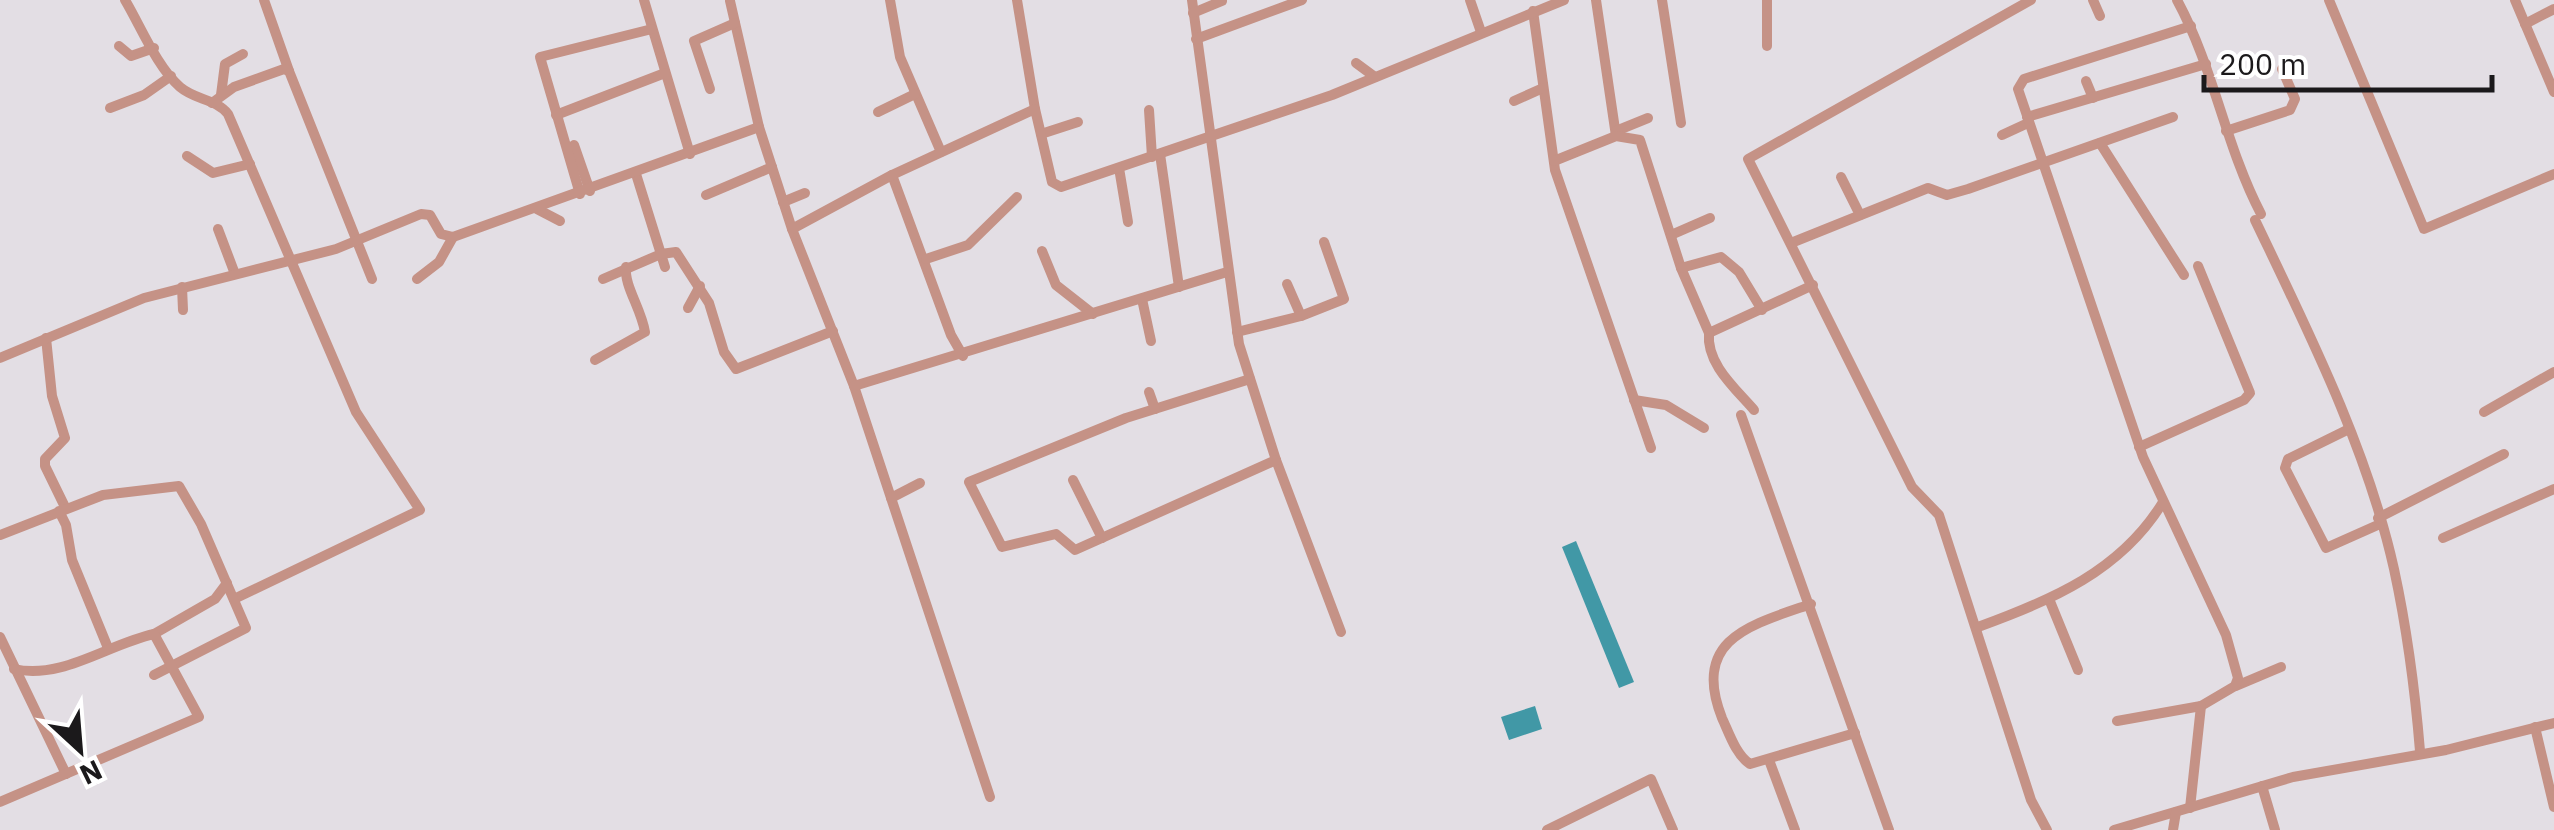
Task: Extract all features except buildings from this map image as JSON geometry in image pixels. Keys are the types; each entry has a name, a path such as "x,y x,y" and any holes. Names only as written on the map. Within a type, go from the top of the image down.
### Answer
{"street":[{"path":"125,0 183,90 216,99 228,114 356,412 420,510 416,516 234,598"},
{"path":"264,0 372,278"},
{"path":"644,0 690,154"},
{"path":"890,0 900,57 942,152"},
{"path":"1017,0 1035,109 1055,186 1156,156 1375,77 1564,0"},
{"path":"1192,0 1237,332 1276,460 1341,632"},
{"path":"1196,38 1302,0"},
{"path":"1470,0 1481,32"},
{"path":"1596,0 1616,134"},
{"path":"1662,0 1681,123"},
{"path":"1767,0 1767,46"},
{"path":"2030,0 1752,152 1749,162 1912,487 1939,515 2031,800 2047,830"},
{"path":"2093,0 2100,16"},
{"path":"2176,0 2206,64 2258,217 2348,430 2394,567 2414,686 2420,751"},
{"path":"2330,0 2424,229 2554,174"},
{"path":"2515,0 2554,90"},
{"path":"730,1 760,127 792,229 854,386 990,797"},
{"path":"1193,13 1222,1"},
{"path":"2525,24 2554,9"},
{"path":"1533,11 1554,161 1651,448"},
{"path":"710,89 694,41 735,23"},
{"path":"2191,26 2024,79 2018,89 2139,447 2226,635 2238,678 2235,686"},
{"path":"585,193 556,115 540,57 652,29"},
{"path":"119,46 132,56 154,48"},
{"path":"216,99 225,64 243,54"},
{"path":"1356,63 1375,77"},
{"path":"2002,135 2028,120 2206,64"},
{"path":"216,99 276,71 289,70"},
{"path":"2226,130 2290,110 2295,100 2282,70"},
{"path":"556,115 666,73"},
{"path":"110,108 144,95 171,76"},
{"path":"2086,81 2093,98"},
{"path":"1514,101 1543,88"},
{"path":"878,112 915,94"},
{"path":"792,229 892,175 1035,109"},
{"path":"1149,110 1179,286"},
{"path":"1554,161 1648,118"},
{"path":"1791,243 1928,188 1947,194 2173,118"},
{"path":"1041,134 1078,122"},
{"path":"0,358 182,287 357,241 426,213 441,234 453,238 760,127"},
{"path":"1616,134 1640,140 1680,268 1709,333 1710,350 1720,370 1754,410"},
{"path":"2100,143 2184,275"},
{"path":"574,145 585,193"},
{"path":"188,156 213,173 250,164"},
{"path":"706,195 772,166"},
{"path":"1119,168 1128,222"},
{"path":"636,174 665,267"},
{"path":"892,175 918,251 926,259 948,328 963,356"},
{"path":"1842,178 1860,215"},
{"path":"784,202 805,193"},
{"path":"926,259 968,245 1017,196"},
{"path":"536,209 560,220"},
{"path":"1670,235 1710,218"},
{"path":"218,229 236,274"},
{"path":"980,235 999,232"},
{"path":"417,279 440,262 453,238"},
{"path":"1237,332 1301,316 1344,299 1324,242"},
{"path":"1042,251 1056,286 1094,314"},
{"path":"603,280 626,267 676,252 700,286 724,352 736,370 833,331"},
{"path":"1680,268 1720,257 1739,272 1762,310"},
{"path":"2139,447 2244,400 2250,393 2198,266"},
{"path":"595,360 645,332 640,305 627,285 626,267"},
{"path":"854,386 963,356 1227,272"},
{"path":"1286,284 1301,316"},
{"path":"1709,333 1812,285"},
{"path":"688,308 700,286"},
{"path":"182,287 183,310"},
{"path":"1142,299 1152,341"},
{"path":"46,338 52,396 65,438 45,459 46,466 62,509 72,560 108,648"},
{"path":"2484,412 2554,372"},
{"path":"1250,378 1155,409 969,480 1002,547 1058,534 1075,550 1276,460"},
{"path":"1149,392 1155,409"},
{"path":"1634,400 1666,405 1704,428"},
{"path":"1740,415 1889,830"},
{"path":"2348,430 2288,458 2284,468 2326,548 2504,454"},
{"path":"1073,480 1102,538"},
{"path":"0,535 104,495 124,495 175,483 201,524 228,583 245,623 244,634 172,663 154,675"},
{"path":"891,498 920,483"},
{"path":"2443,538 2554,489"},
{"path":"1978,627 2049,599 2108,568 2116,552 2138,536 2163,502"},
{"path":"14,669 30,673 55,669 154,634 215,599 228,583"},
{"path":"2049,599 2078,670"},
{"path":"1810,604 1738,631 1713,673 1712,689 1740,755 1750,764 1855,732"},
{"path":"0,802 199,716 154,634"},
{"path":"0,637 66,774"},
{"path":"2117,721 2201,706 2235,686 2282,667"},
{"path":"2190,808 2201,706"},
{"path":"2114,830 2262,786 2420,751 2446,750 2554,722"},
{"path":"2535,727 2554,807"},
{"path":"1769,760 1795,830"},
{"path":"1547,830 1651,779 1672,830"},
{"path":"2262,786 2276,830"},
{"path":"2173,830 2176,812"}],"water":[{"path":"1576,541 1634,682 1619,688 1562,547"},
{"path":"1535,706 1542,729 1509,740 1501,717"}]}
